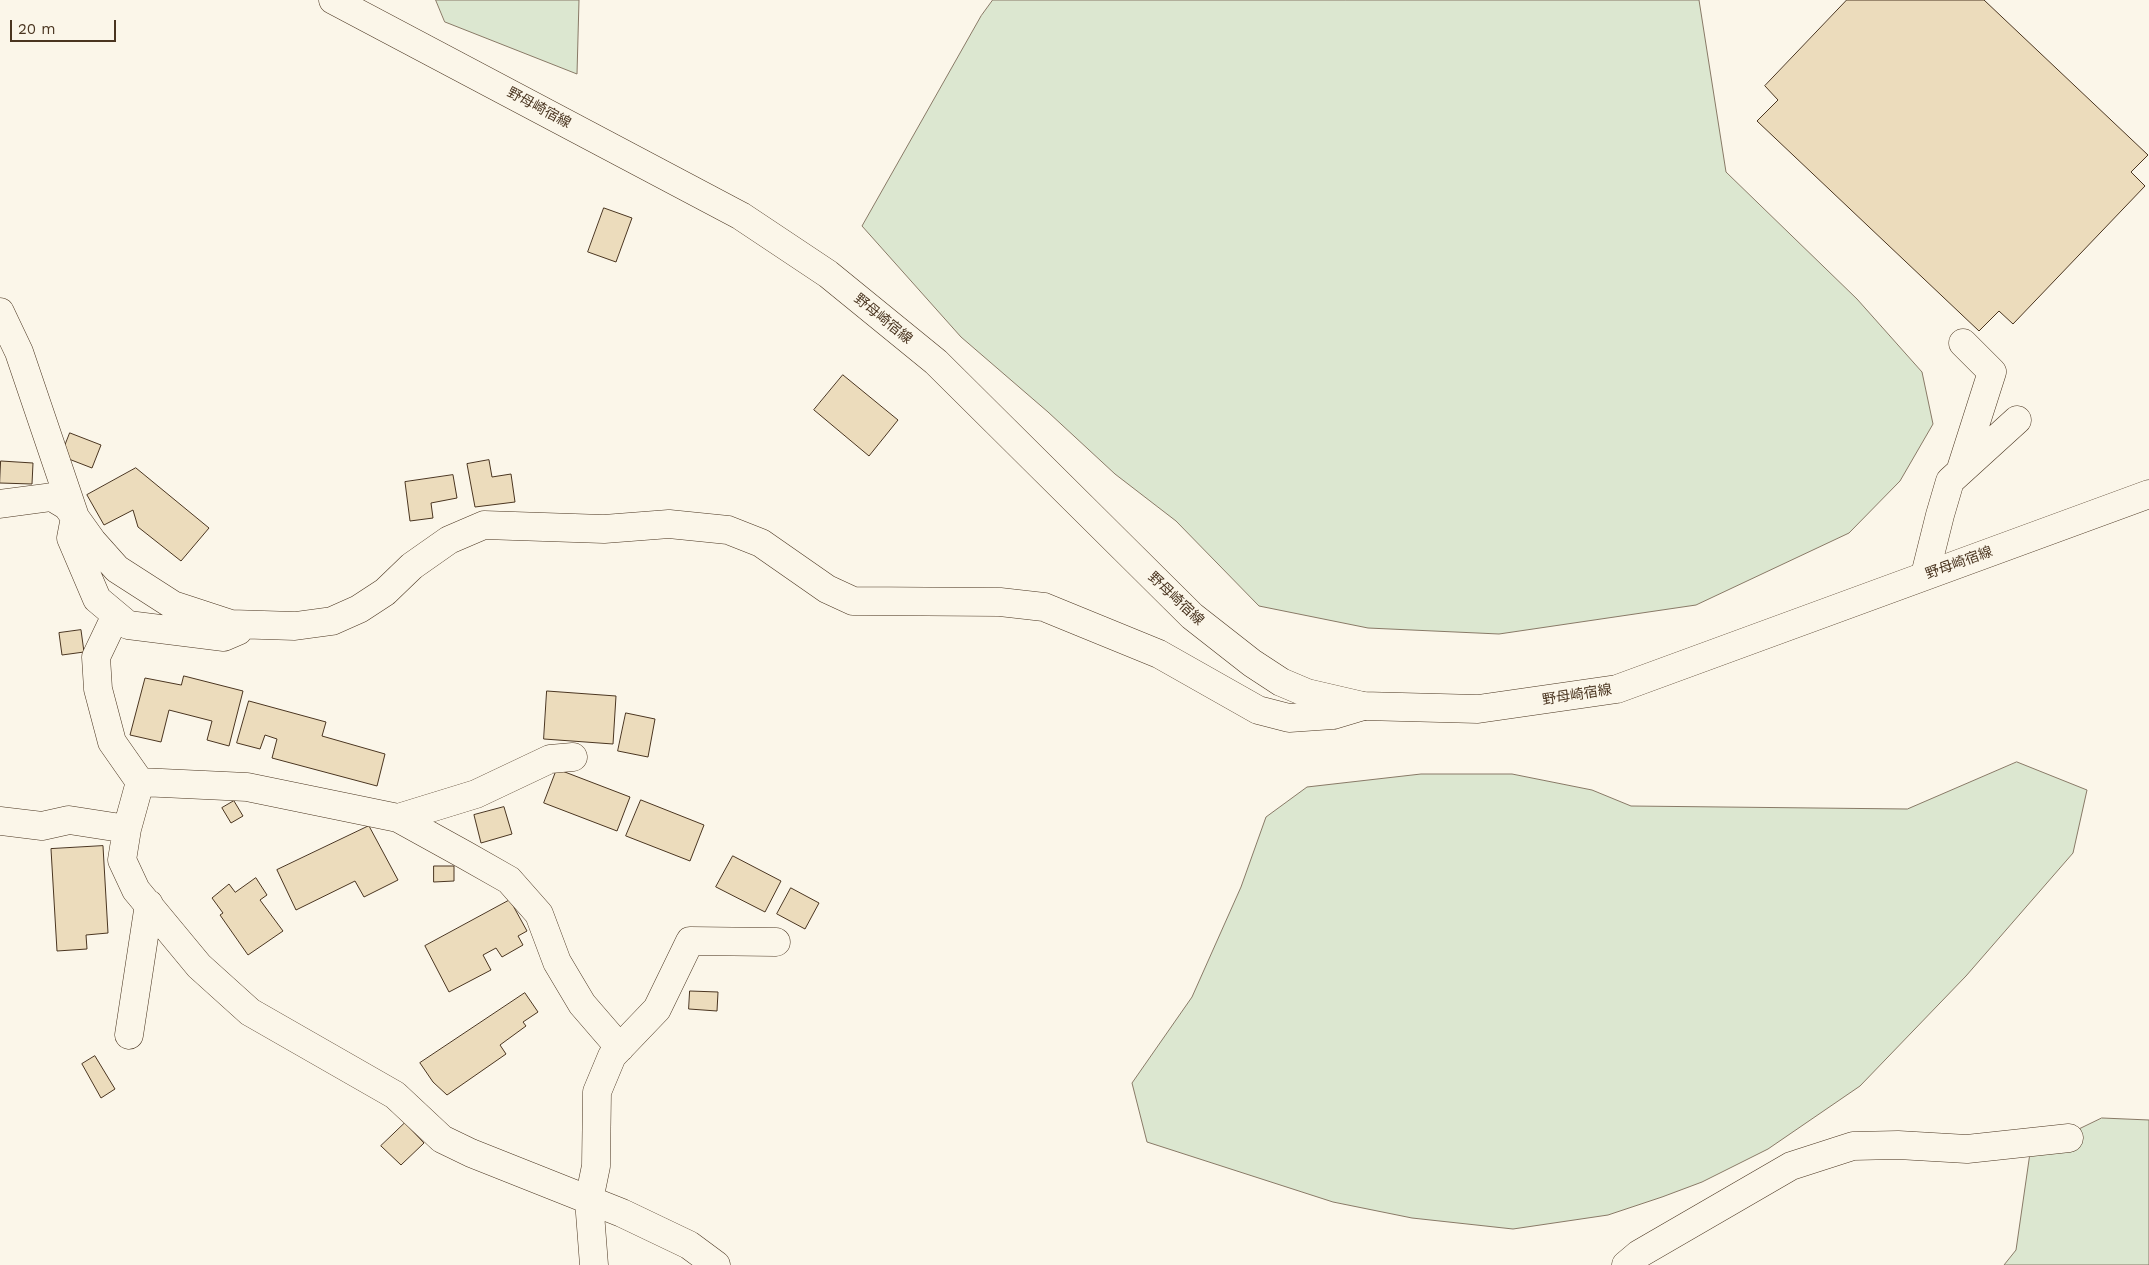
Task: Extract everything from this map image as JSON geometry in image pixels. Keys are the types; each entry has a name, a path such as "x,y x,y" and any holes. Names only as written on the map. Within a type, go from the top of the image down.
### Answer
{"street":[{"name":"野母崎宿線","path":"333,0 741,216 828,274 936,362 1192,616 1252,664 1281,682 1307,693 1363,706 1478,709 1617,689 2149,494"},
{"path":"0,312 19,352 75,517 71,538 98,599 128,625 224,637 251,625"},
{"path":"1961,471 1992,372 1963,343"},
{"path":"1925,575 1950,481 2017,420"},
{"path":"0,504 52,497 67,506 92,541 117,569 173,605 231,624 295,626 332,621 358,610 385,592 412,566 449,540 484,525 604,529 669,524 728,530 761,543 827,590 854,601 1000,602 1044,606 1159,654 1258,710 1289,718 1333,715 1363,706"},
{"path":"116,615 96,657 98,689 112,742 140,782"},
{"path":"398,818 476,794 550,759 572,757"},
{"path":"140,782 247,787 398,818 509,880 539,914 557,962 582,1004 620,1048"},
{"path":"140,782 127,828 122,860 136,890 199,966 250,1012 395,1095 442,1139 471,1153 622,1213 689,1245 716,1265"},
{"path":"0,821 42,826 69,820 127,828"},
{"path":"129,1035 149,904"},
{"path":"594,1265 589,1200 596,1166 597,1092 612,1056 657,1009 690,941 776,942"},
{"path":"1626,1265 1639,1254 1791,1166 1853,1146 1898,1145 1967,1149 2069,1138"}],"green space":[{"path":"436,0 579,0 577,74 445,22"},
{"path":"993,0 1699,0 1726,172 1857,299 1922,372 1933,424 1900,481 1849,533 1696,605 1499,634 1368,628 1259,606 1176,521 1115,474 1048,412 961,337 862,226 981,16"},
{"path":"2017,762 2087,790 2073,853 1966,976 1860,1086 1768,1149 1702,1182 1608,1215 1513,1229 1412,1218 1333,1202 1147,1142 1132,1083 1192,997 1241,887 1266,817 1307,787 1421,774 1512,774 1592,790 1631,806 1907,809"},
{"path":"2102,1118 2149,1120 2149,1265 2004,1265 2016,1250 2030,1153"}],"building":[{"path":"1847,0 1984,0 2148,155 2131,172 2145,186 2013,324 1999,311 1979,331 1757,121 1778,100 1765,86"},
{"path":"604,208 632,218 616,262 588,252"},
{"path":"843,375 898,420 869,456 814,410"},
{"path":"70,433 101,445 92,468 61,456"},
{"path":"489,460 492,477 511,474 515,502 475,507 467,464"},
{"path":"1,461 33,463 32,484 0,483"},
{"path":"136,468 209,528 181,561 138,527 133,510 104,525 87,495"},
{"path":"453,475 457,498 431,503 433,518 410,521 405,482"},
{"path":"81,630 84,652 62,655 59,633"},
{"path":"184,676 243,691 229,746 207,740 212,721 169,710 161,742 130,735 145,678 181,685"},
{"path":"547,691 616,696 613,744 544,739"},
{"path":"249,701 326,722 322,736 385,754 377,786 272,758 277,739 265,735 260,749 237,743"},
{"path":"626,713 655,719 648,757 618,751"},
{"path":"557,769 630,797 617,831 544,803"},
{"path":"641,800 704,825 690,861 626,836"},
{"path":"234,801 243,816 231,823 222,808"},
{"path":"504,807 512,834 481,843 474,815"},
{"path":"369,826 398,880 364,897 355,881 296,910 277,870"},
{"path":"103,846 108,933 86,935 87,949 57,951 51,849"},
{"path":"733,856 781,881 765,912 716,887"},
{"path":"434,866 454,866 454,881 434,882"},
{"path":"256,878 267,895 260,900 283,931 248,955 220,915 223,913 212,898 229,884 235,892"},
{"path":"791,888 819,903 805,929 777,914"},
{"path":"510,900 527,931 518,936 523,945 502,957 496,948 483,955 491,970 449,992 425,946"},
{"path":"690,991 718,992 717,1011 689,1009"},
{"path":"525,993 538,1012 523,1022 526,1026 500,1045 506,1054 447,1095 433,1082 420,1063"},
{"path":"95,1056 115,1089 101,1098 82,1064"},
{"path":"405,1123 424,1143 401,1165 381,1146"}]}
